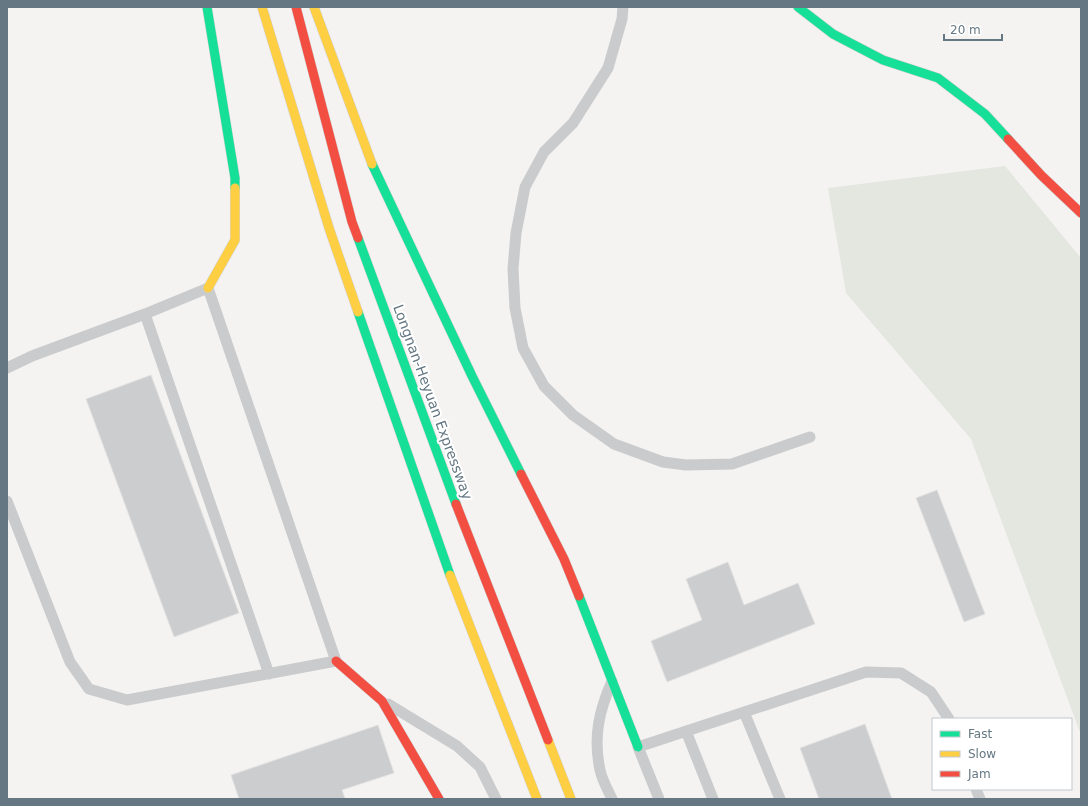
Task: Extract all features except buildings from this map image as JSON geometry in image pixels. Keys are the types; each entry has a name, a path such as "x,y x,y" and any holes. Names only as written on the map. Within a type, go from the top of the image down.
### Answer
{"main road":[{"path":"207,7 235,178 235,240 208,288"},
{"path":"262,7 337,251 463,611 536,799"},
{"name":"Longnan-Heyuan Expressway","path":"296,7 352,222 471,546 571,799"},
{"path":"314,7 372,164 472,376 564,560 638,747"},
{"path":"798,7 833,34 883,60 938,78 985,114 1041,175 1081,213"},
{"path":"336,661 382,701 439,799"}],"lane":[{"path":"623,7 622,19 608,68 573,123 544,152 525,187 516,233 513,269 515,308 523,348 544,386 573,415 614,444 663,462 686,466 732,464 810,437"},
{"path":"7,368 32,356 145,314 208,288 336,661 127,700 89,689 70,662 7,501"},
{"path":"145,314 269,674"},
{"path":"659,799 638,747 866,672 901,673 931,692 947,718"},
{"path":"612,681 602,705 597,738 600,771 612,799"},
{"path":"382,701 458,746 480,767 496,799"},
{"path":"744,712 780,799"},
{"path":"686,731 714,799"}],"shaded area":[{"path":"1005,166 1081,258 1081,735 971,439 846,293 828,188"}],"traffic: fast":[{"path":"207,7 235,178 235,188"},
{"path":"798,7 833,34 883,60 938,78 985,114 1008,139"},
{"path":"372,164 472,376 521,474"},
{"path":"358,238 456,504"},
{"path":"358,312 450,575"},
{"path":"579,596 638,747"}],"traffic: slow":[{"path":"262,7 329,228 358,312"},
{"path":"314,7 372,164"},
{"path":"208,288 235,240 235,188"},
{"path":"450,575 537,799"},
{"path":"548,740 571,799"}],"traffic: jam":[{"path":"296,7 352,222 358,238"},
{"path":"1008,139 1041,175 1081,213"},
{"path":"521,474 564,559 579,596"},
{"path":"456,504 548,740"},
{"path":"336,661 382,701 439,799"}]}
